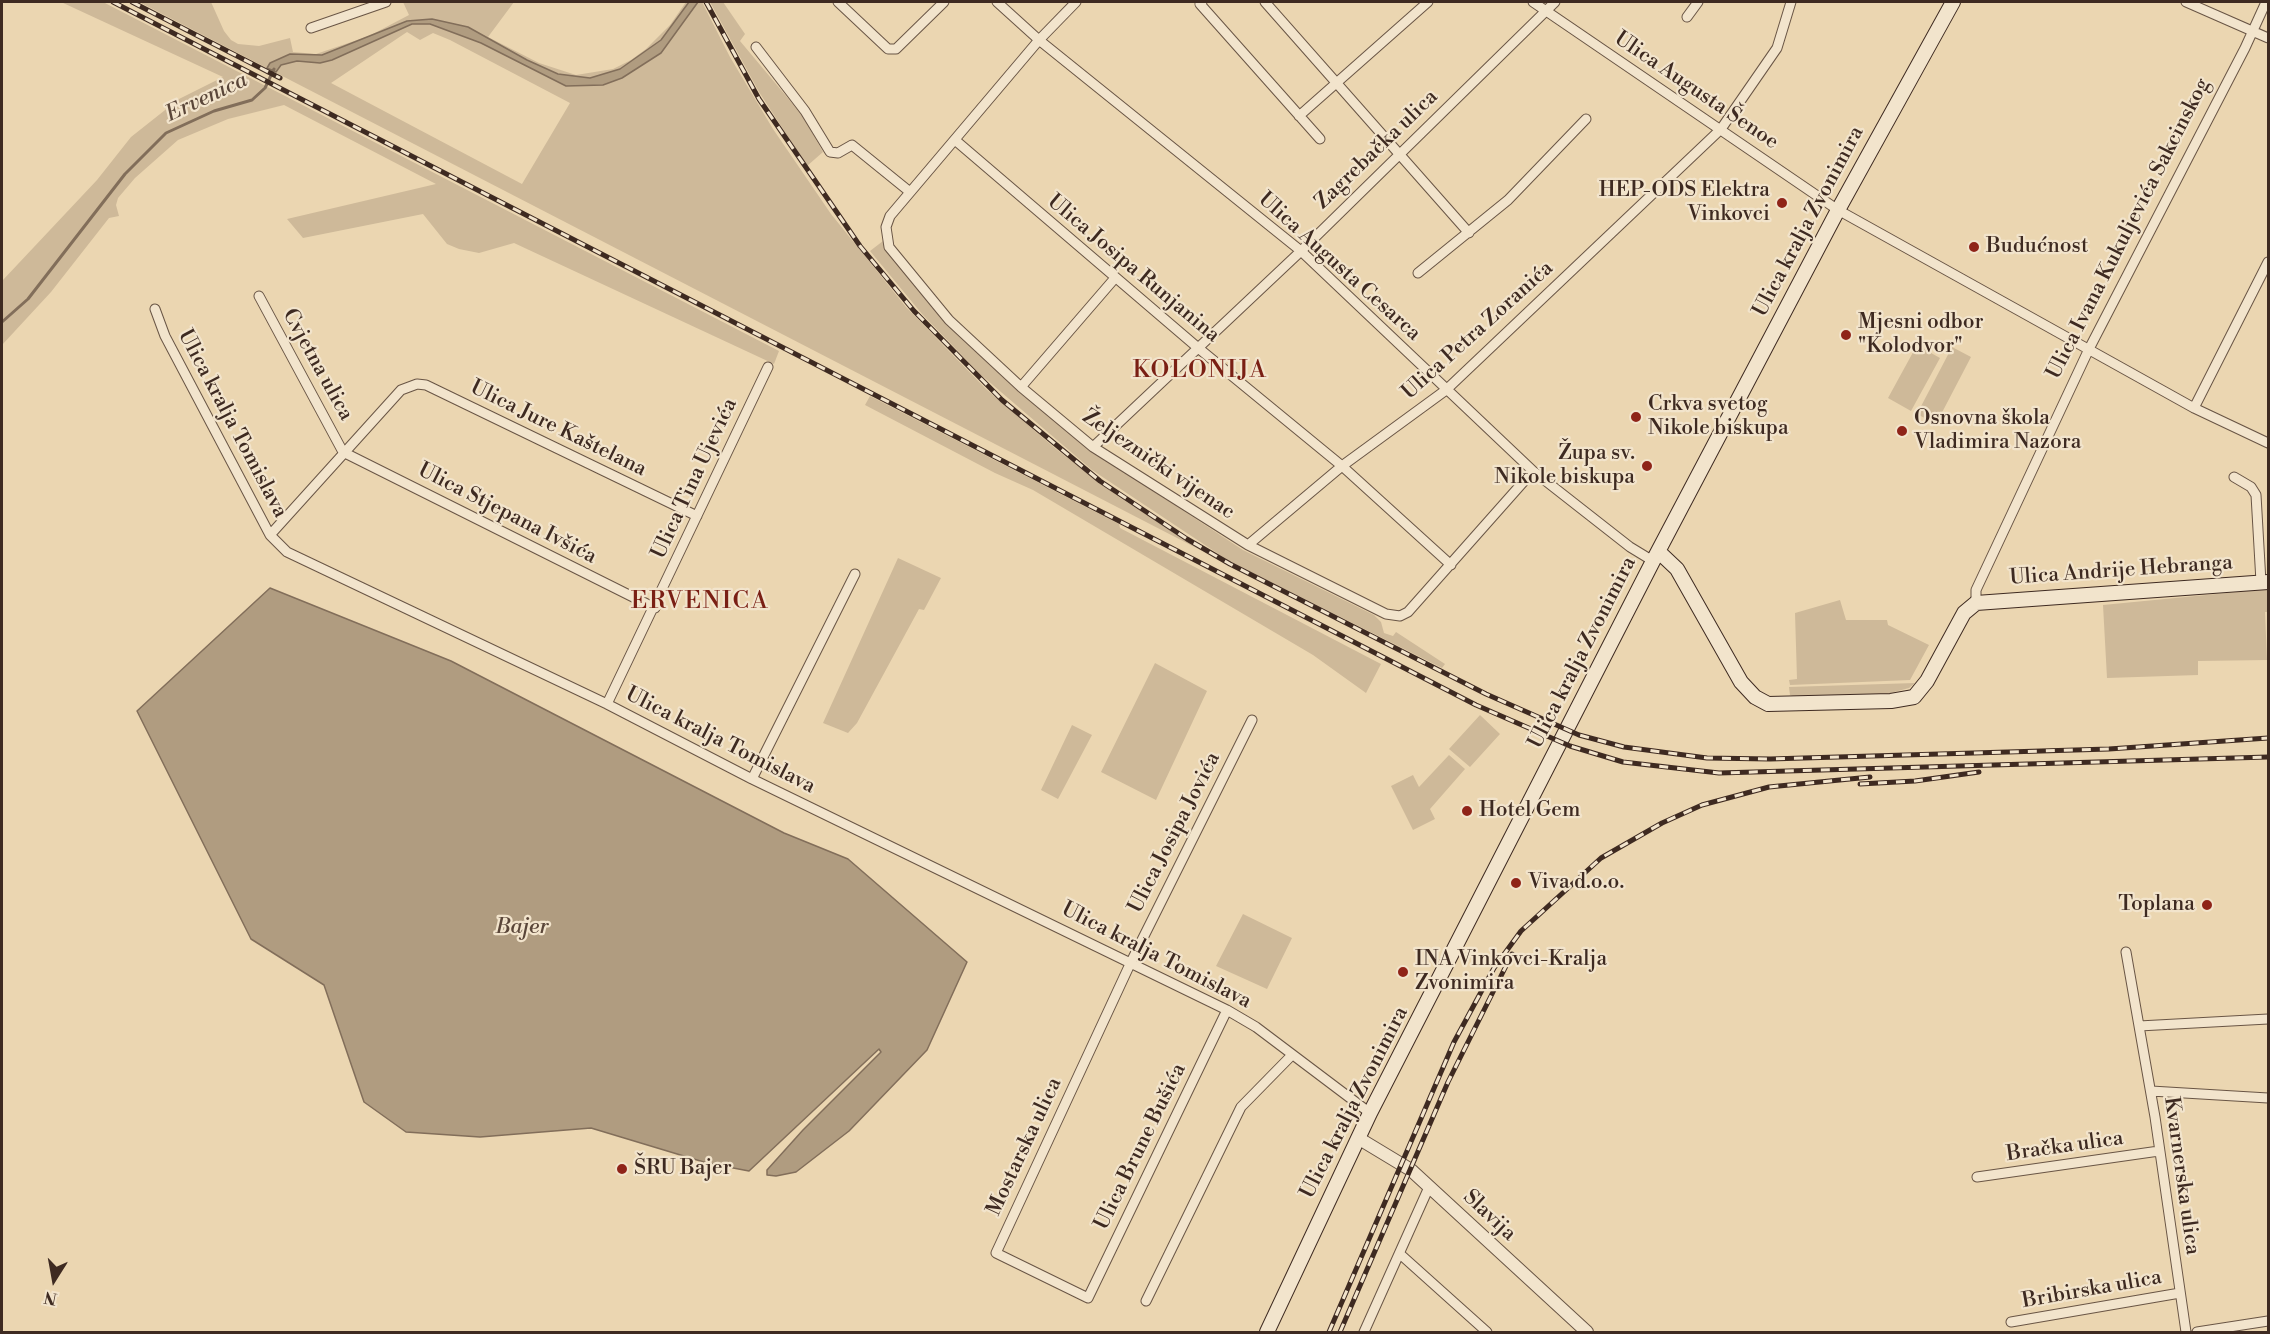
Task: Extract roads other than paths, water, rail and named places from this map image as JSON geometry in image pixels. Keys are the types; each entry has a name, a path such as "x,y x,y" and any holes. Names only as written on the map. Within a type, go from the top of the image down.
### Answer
{"main road":[{"name":"Ulica kralja Zvonimira","path":"1267,1332 1370,1113 1656,557 1838,210 1953,2"},
{"name":"Ulica Ivana Kukuljevića Sakcinskog","path":"1656,557 1677,569 1741,682 1761,701 1786,704 1891,701 1914,697 1927,681 1964,613 1976,603"},
{"name":"Ulica Andrije Hebranga","path":"1976,603 2265,582"}],"street":[{"path":"311,28 386,2"},
{"path":"838,2 888,49 896,49 944,2"},
{"name":"Ulica Augusta Cesarca","path":"997,2 1039,40 1301,251 1533,471 1630,547 1656,557"},
{"path":"756,47 805,111 830,152 838,153 852,145 910,192 1039,40 1076,2"},
{"path":"1265,2 1469,233"},
{"path":"1299,116 1428,2"},
{"name":"Ulica Augusta Šenoe","path":"1533,2 1838,210 2194,408 2268,443"},
{"name":"Zagrebačka ulica","path":"1093,447 1301,251 1555,2"},
{"path":"1688,17 1698,2"},
{"name":"Ulica Petra Zoranića","path":"1248,545 1342,466 1446,390 1721,129 1777,48 1791,2"},
{"path":"2186,2 2251,33 2268,38"},
{"name":"Ulica Ivana Kukuljevića Sakcinskog","path":"1976,603 1976,590 2089,349 2266,2"},
{"path":"1201,3 1320,139"},
{"path":"1418,273 1508,200 1586,119"},
{"name":"Ulica Josipa Runjanina","path":"955,140 1115,278 1342,466 1451,566"},
{"name":"Željeznički vijenac","path":"910,192 890,216 886,237 889,247 902,266 949,320 1020,387 1093,447 1248,545 1375,610 1400,616 1408,612 1451,566"},
{"path":"2194,408 2268,262"},
{"path":"1020,387 1115,278"},
{"name":"Cvjetna ulica","path":"259,296 343,452"},
{"name":"Ulica kralja Tomislava","path":"155,309 165,336 270,535 287,552 607,704 752,778 1227,1010 1256,1027 1370,1113"},
{"name":"Ulica Tina Ujevića","path":"607,704 655,608 768,367"},
{"name":"Ulica Jure Kaštelana","path":"401,390 409,385 426,385 698,516"},
{"name":"Cvjetna ulica","path":"270,535 401,390"},
{"name":"Ulica Stjepana Ivšića","path":"343,452 655,608"},
{"path":"1451,566 1533,471"},
{"path":"2234,477 2251,487 2256,495 2265,582"},
{"path":"752,778 855,574"},
{"name":"Ulica Josipa Jovića","path":"1131,962 1252,720"},
{"name":"Kvarnerska ulica","path":"2126,952 2151,1091 2186,1332"},
{"name":"Mostarska ulica","path":"1088,1298 996,1253 1131,962"},
{"name":"Ulica Brune Bušića","path":"1088,1298 1227,1010"},
{"path":"2139,1026 2268,1019"},
{"path":"1146,1301 1241,1107 1292,1055"},
{"path":"2151,1091 2268,1098"},
{"name":"Slavija","path":"1358,1138 1411,1170 1587,1332"},
{"name":"Bračka ulica","path":"1977,1177 2159,1151"},
{"path":"1364,1332 1429,1187"},
{"path":"1400,1254 1486,1332"},
{"name":"Bribirska ulica","path":"2011,1322 2180,1293"},
{"path":"2197,1332 2268,1321"}],"water":[{"path":"689,2 698,2 661,53 622,78 603,85 566,86 481,43 430,24 412,24 332,60 320,63 297,61 281,65 276,72 267,68 270,63 290,54 322,55 407,21 432,19 468,27 527,60 558,74 590,78 620,69 661,40"},
{"name":"Bajer","path":"270,588 451,661 784,833 848,859 967,962 927,1050 849,1131 796,1172 776,1176 767,1175 767,1170 803,1130 881,1052 879,1049 749,1171 707,1163 591,1128 480,1137 406,1132 364,1102 324,985 251,939 137,711"}],"waterway":[{"name":"Ervenica","path":"2,322 28,299 125,174 166,133 214,111 252,100 265,88 274,69"}],"railway":[{"path":"113,2 1476,705 1570,746 1623,762 1719,773 2268,757"},
{"path":"132,2 280,78"},
{"path":"706,2 759,99 860,246 914,311 1002,400 1100,481 1187,539 1230,564 1486,694 1579,735 1624,747 1707,758 1770,759 2109,749 2268,738"},
{"path":"1860,784 1915,781 1979,772"},
{"path":"1329,1332 1454,1042 1494,968 1521,931 1601,858 1662,823 1702,805 1769,787 1870,777"},
{"path":"1340,1332 1448,1082 1512,954"}],"place":[{"name":"HEP-ODS Elektra Vinkovci","path":"1782,203"},
{"name":"Budućnost","path":"1974,247"},
{"name":"Mjesni odbor \"Kolodvor\"","path":"1846,335"},
{"name":"Crkva svetog Nikole biskupa","path":"1636,417"},
{"name":"Osnovna škola Vladimira Nazora","path":"1902,431"},
{"name":"Župa sv. Nikole biskupa","path":"1647,466"},
{"name":"Hotel Gem","path":"1467,811"},
{"name":"Viva d.o.o.","path":"1516,883"},
{"name":"Toplana","path":"2207,905"},
{"name":"INA Vinkovci-Kralja Zvonimira","path":"1403,972"},
{"name":"ŠRU Bajer","path":"622,1169"}],"district":[{"name":"KOLONIJA","path":"1200,371"},
{"name":"ERVENICA","path":"700,602"}]}
